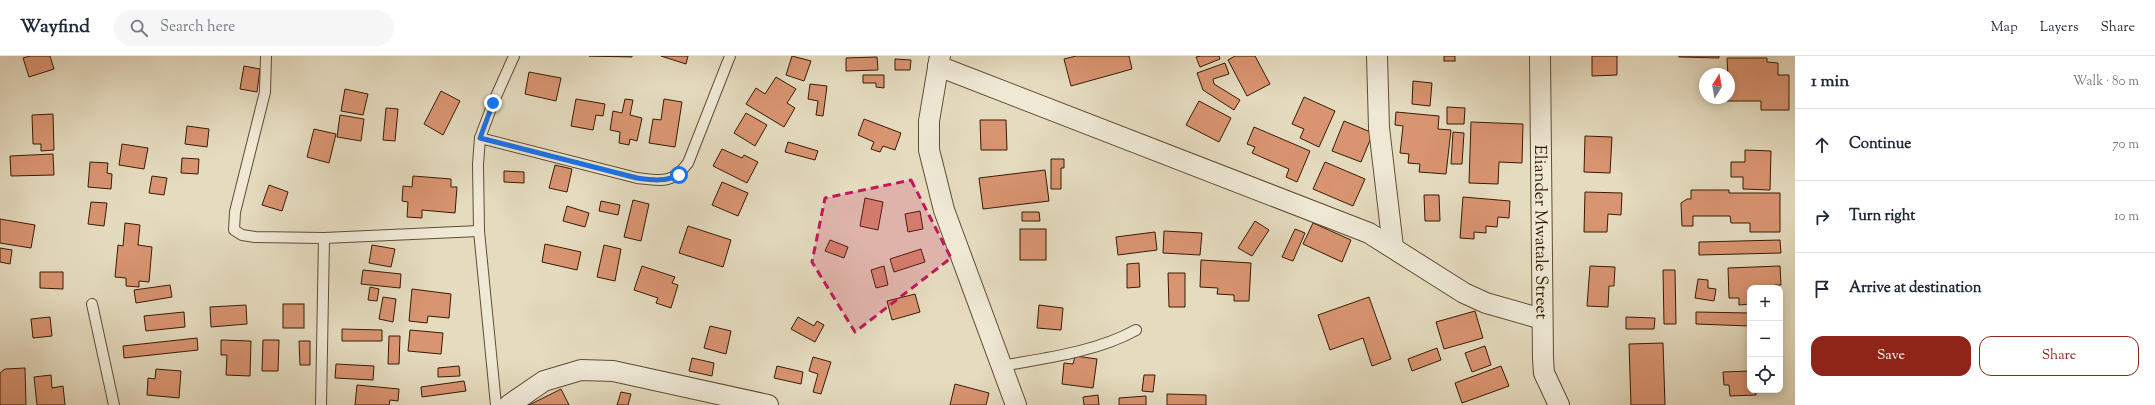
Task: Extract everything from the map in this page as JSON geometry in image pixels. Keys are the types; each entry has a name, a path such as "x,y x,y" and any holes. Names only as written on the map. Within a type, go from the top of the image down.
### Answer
{"street":[{"path":"1377,56 1379,128 1393,247"},
{"name":"Eliander Mwatale Street","path":"1540,56 1542,319 1544,373 1559,405"},
{"path":"1016,405 944,210 929,150 929,121 939,61 1369,233 1464,293 1486,303 1542,319"},
{"path":"509,405 544,381 564,374 586,370 613,371 768,405"}],"lane":[{"path":"266,56 265,92 235,212 234,230 242,235 255,238 324,238 479,231"},
{"path":"496,405 479,231 478,164 480,138 493,103 514,56"},
{"path":"480,138 637,178 658,180 671,179 679,175 688,163 730,56"},
{"path":"322,405 324,238"},
{"path":"92,304 114,405"},
{"path":"1001,366 1042,359 1116,341 1136,330"}],"highlighted area":[{"path":"911,180 951,258 855,332 812,262 825,198"}],"building":[{"path":"30,56 50,56 54,69 29,77 23,58"},
{"path":"589,56 632,56 632,57"},
{"path":"661,56 688,56 686,64"},
{"path":"792,56 811,61 804,81 786,75"},
{"path":"1076,56 1129,56 1132,69 1071,86 1064,59"},
{"path":"1219,56 1220,59 1200,67 1196,57"},
{"path":"1235,56 1255,56 1270,84 1247,96 1228,60"},
{"path":"1444,56 1455,56 1455,61 1444,61"},
{"path":"1592,56 1617,56 1617,75 1592,76"},
{"path":"1719,56 1719,58 1679,57"},
{"path":"877,57 878,70 846,71 846,58"},
{"path":"1727,58 1767,58 1767,62 1778,63 1778,75 1789,75 1789,110 1761,110 1761,101 1735,101 1735,68 1728,68"},
{"path":"895,59 911,60 910,70 895,70"},
{"path":"1225,63 1229,74 1213,79 1214,84 1240,100 1234,110 1203,90 1197,73"},
{"path":"244,66 260,69 257,92 240,89"},
{"path":"529,72 561,78 556,101 525,94"},
{"path":"863,75 884,75 884,88 876,87 876,83 863,83"},
{"path":"776,77 796,89 787,103 795,108 784,127 746,104 756,88 765,94"},
{"path":"1413,81 1432,83 1430,106 1412,104"},
{"path":"810,84 827,86 823,116 816,115 818,101 808,99"},
{"path":"345,89 368,94 363,115 341,111"},
{"path":"441,91 460,101 443,135 424,124"},
{"path":"1304,97 1335,111 1319,147 1300,138 1304,129 1292,124"},
{"path":"576,99 605,104 603,116 596,115 593,130 571,126"},
{"path":"625,99 633,100 630,115 642,118 637,141 630,139 629,145 619,143 620,132 610,130 613,111 622,113"},
{"path":"664,99 682,102 675,147 649,143 653,119 661,120"},
{"path":"1199,101 1231,118 1219,142 1186,125"},
{"path":"1447,107 1465,108 1464,124 1447,124"},
{"path":"386,108 398,109 395,141 383,140"},
{"path":"1396,112 1439,116 1438,129 1451,130 1446,174 1419,172 1420,164 1408,163 1409,154 1400,153 1403,126 1395,125"},
{"path":"746,113 767,125 755,146 734,133"},
{"path":"53,114 54,150 41,151 41,144 33,144 32,115"},
{"path":"340,115 364,119 361,141 337,137"},
{"path":"864,119 901,133 895,150 883,146 880,152 871,149 874,142 858,135"},
{"path":"980,120 1006,120 1007,150 981,150"},
{"path":"1344,121 1373,133 1361,162 1332,151"},
{"path":"1471,122 1523,124 1522,163 1499,162 1498,184 1469,183"},
{"path":"187,126 209,129 207,147 185,144"},
{"path":"1254,127 1310,151 1297,182 1286,177 1289,169 1252,153 1255,147 1247,144"},
{"path":"314,129 336,134 329,163 307,157"},
{"path":"1453,132 1464,133 1462,164 1451,164"},
{"path":"1585,136 1612,137 1610,173 1584,172"},
{"path":"788,142 818,151 815,160 785,152"},
{"path":"122,144 148,148 144,169 119,165"},
{"path":"722,149 742,158 744,155 758,162 747,183 713,166"},
{"path":"1745,150 1771,151 1770,190 1743,189 1743,177 1731,177 1731,162 1745,162"},
{"path":"53,154 54,175 11,176 10,156"},
{"path":"182,158 199,159 198,174 181,173"},
{"path":"1051,159 1064,159 1064,168 1061,168 1061,189 1051,189"},
{"path":"90,162 108,163 107,173 112,174 111,189 88,187"},
{"path":"1325,162 1365,179 1353,206 1313,189"},
{"path":"555,165 572,169 567,192 549,188"},
{"path":"1045,170 1049,201 983,209 979,178"},
{"path":"504,171 524,172 524,183 504,182"},
{"path":"152,176 167,178 164,195 149,193"},
{"path":"413,176 451,179 451,187 457,187 455,213 422,210 422,218 407,217 408,202 402,201 403,186 412,187"},
{"path":"722,182 748,193 738,216 712,205"},
{"path":"269,185 288,192 282,211 262,205"},
{"path":"1691,190 1729,190 1729,193 1780,193 1780,232 1750,232 1750,223 1731,223 1730,216 1693,216 1693,226 1682,226 1681,203 1687,199 1691,199"},
{"path":"1585,192 1622,193 1621,215 1608,214 1607,232 1584,232"},
{"path":"1424,195 1439,195 1440,221 1425,221"},
{"path":"1463,197 1510,201 1509,218 1498,217 1497,227 1486,226 1486,233 1474,232 1474,239 1460,238"},
{"path":"865,198 883,202 878,230 860,226"},
{"path":"633,200 649,204 641,241 624,237"},
{"path":"601,201 620,205 618,215 599,211"},
{"path":"91,202 107,203 104,226 88,224"},
{"path":"567,206 589,213 585,227 563,221"},
{"path":"920,211 923,229 908,232 905,214"},
{"path":"1022,212 1039,212 1040,221 1022,221"},
{"path":"0,219 35,225 31,248 0,243"},
{"path":"1255,221 1269,230 1252,256 1238,248"},
{"path":"125,223 140,225 138,245 152,247 149,282 139,281 139,287 126,286 126,278 115,277 118,245 123,246"},
{"path":"1313,223 1351,240 1342,262 1303,244"},
{"path":"688,226 731,240 723,267 679,253"},
{"path":"1020,229 1046,229 1046,260 1020,260"},
{"path":"1295,229 1305,233 1293,261 1282,257"},
{"path":"1164,231 1202,233 1200,255 1163,253"},
{"path":"1155,232 1157,250 1118,255 1116,237"},
{"path":"830,240 848,247 844,258 825,251"},
{"path":"1780,240 1781,253 1699,255 1699,242"},
{"path":"545,244 581,252 577,270 542,262"},
{"path":"372,245 395,249 391,267 369,263"},
{"path":"604,245 621,249 615,281 597,277"},
{"path":"0,248 12,250 10,264 0,262"},
{"path":"921,249 925,262 894,272 890,259"},
{"path":"1201,260 1251,263 1249,301 1234,301 1234,295 1217,294 1218,288 1200,287"},
{"path":"1139,263 1140,287 1127,288 1127,264"},
{"path":"642,266 675,277 672,283 678,285 671,308 656,303 658,298 634,290"},
{"path":"884,266 888,285 876,288 871,270"},
{"path":"1590,266 1615,267 1614,286 1609,286 1608,307 1587,306"},
{"path":"1780,266 1781,285 1747,285 1747,304 1739,305 1739,298 1729,298 1728,268"},
{"path":"363,270 401,274 400,288 361,284"},
{"path":"1663,270 1675,270 1676,324 1664,324"},
{"path":"40,272 63,272 63,289 40,288"},
{"path":"1168,273 1185,273 1185,307 1169,307"},
{"path":"1698,279 1708,280 1708,288 1716,289 1714,301 1695,298"},
{"path":"170,285 172,297 136,303 134,290"},
{"path":"370,287 379,289 377,301 368,300"},
{"path":"412,289 451,294 449,318 428,316 427,323 409,321"},
{"path":"915,294 920,312 892,320 887,301"},
{"path":"383,297 396,299 393,322 379,319"},
{"path":"1369,297 1391,359 1372,366 1363,338 1330,350 1318,315"},
{"path":"283,304 304,304 304,328 283,328"},
{"path":"246,305 247,324 211,327 210,307"},
{"path":"1039,305 1063,308 1061,330 1037,328"},
{"path":"1475,311 1483,338 1444,349 1436,322"},
{"path":"184,312 185,327 146,331 144,316"},
{"path":"1696,312 1747,313 1747,326 1696,324"},
{"path":"50,317 52,336 33,338 31,319"},
{"path":"798,317 814,326 817,321 824,325 815,342 791,329"},
{"path":"1626,317 1655,318 1654,329 1626,329"},
{"path":"710,326 731,331 726,354 704,348"},
{"path":"342,329 382,330 382,341 342,341"},
{"path":"410,330 443,333 441,354 408,351"},
{"path":"389,336 400,336 399,364 388,364"},
{"path":"197,338 198,350 124,358 123,346"},
{"path":"221,340 251,341 250,376 226,375 227,355 221,355"},
{"path":"263,340 279,340 278,371 262,371"},
{"path":"299,341 310,341 310,365 300,365"},
{"path":"1663,343 1665,405 1631,405 1629,344"},
{"path":"1485,346 1491,365 1472,372 1465,353"},
{"path":"1437,348 1441,360 1412,371 1408,359"},
{"path":"1075,356 1097,359 1093,388 1062,384 1064,363 1073,364"},
{"path":"813,357 831,362 821,394 813,392 818,374 809,371"},
{"path":"692,358 714,363 712,376 689,371"},
{"path":"336,364 374,366 373,380 335,378"},
{"path":"459,366 460,376 438,377 438,368"},
{"path":"777,366 803,372 801,384 774,378"},
{"path":"1501,366 1509,386 1462,403 1455,383"},
{"path":"25,368 26,405 0,405 0,373 5,369"},
{"path":"156,369 181,371 179,398 147,395 148,378 155,379"},
{"path":"1747,371 1747,393 1756,393 1756,395 1730,396 1729,385 1724,385 1723,372"},
{"path":"51,375 52,388 63,386 65,405 37,405 34,377"},
{"path":"1144,375 1155,375 1153,392 1142,391"},
{"path":"464,381 466,391 422,397 421,387"},
{"path":"955,384 989,393 986,405 950,405"},
{"path":"357,385 399,389 398,401 390,400 389,405 355,405"},
{"path":"561,389 569,405 529,405"},
{"path":"621,392 631,394 628,405 617,405"},
{"path":"1167,394 1206,395 1206,405 1167,405"},
{"path":"1098,395 1099,405 1084,405 1083,397"},
{"path":"1146,396 1146,405 1119,405 1119,398"}],"route":[{"path":"493,103 480,138 519,146 637,178 658,180 671,179 679,175"}]}
